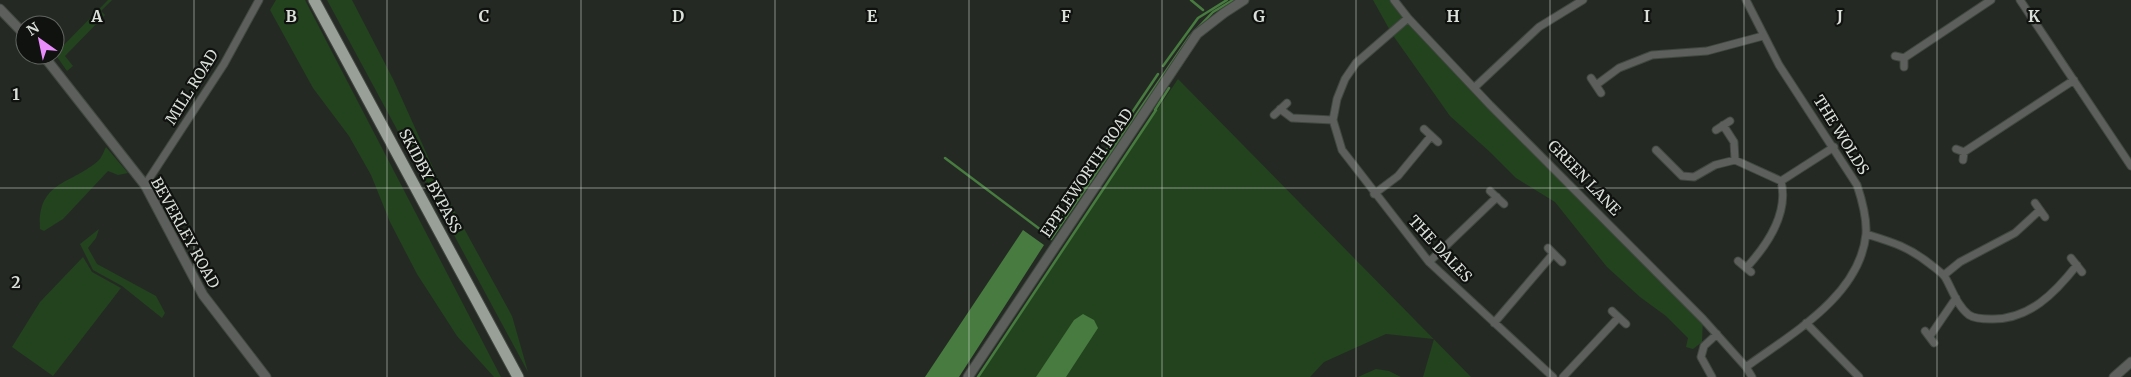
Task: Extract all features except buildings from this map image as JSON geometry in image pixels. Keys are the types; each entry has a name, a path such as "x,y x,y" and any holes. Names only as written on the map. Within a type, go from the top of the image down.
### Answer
{"highway":[{"name":"SKIDBY BYPASS","path":"314,0 518,377"}],"street":[{"name":"MILL ROAD","path":"145,185 224,64 259,0"},
{"name":"EPPLEWORTH ROAD","path":"968,377 1197,34 1244,0"},
{"name":"GREEN LANE","path":"1394,0 1408,18 1717,334 1746,366 1752,377"},
{"name":"THE WOLDS","path":"1746,0 1763,36 1780,65 1834,146 1857,185 1863,204 1866,234 1861,255 1854,271 1829,302 1806,323 1746,366"},
{"path":"1895,56 1904,58 1991,0"},
{"path":"2020,0 2131,166"},
{"path":"1475,87 1539,28 1580,1"},
{"path":"0,9 15,25"},
{"name":"THE DALES","path":"1408,18 1356,63 1345,79 1337,99 1333,120 1342,150 1374,194 1429,262 1553,377"},
{"path":"1596,84 1620,68 1652,55 1707,51 1763,36"},
{"path":"1904,58 1904,67"},
{"name":"BEVERLEY ROAD","path":"51,65 145,185 203,295 266,377"},
{"path":"1591,78 1602,93"},
{"path":"1956,150 1964,156 2074,80"},
{"path":"1274,115 1287,103"},
{"path":"1280,109 1292,118 1333,120"},
{"path":"1716,130 1730,120"},
{"path":"1723,125 1734,142 1735,160"},
{"path":"1424,129 1438,142"},
{"path":"1374,194 1398,176 1431,136"},
{"path":"1781,181 1834,146"},
{"path":"1656,150 1659,159 1682,176 1694,177 1716,165 1735,160 1781,181 1783,188 1781,204 1774,231 1749,269 1738,261"},
{"path":"1490,190 1504,204"},
{"path":"1429,262 1496,197"},
{"path":"2035,203 2045,217"},
{"path":"1944,275 1960,262 2015,233 2040,210"},
{"path":"1866,234 1904,245 1944,275 1956,298 1969,315 1977,318 2005,320 2016,317 2048,298 2080,268 2071,258"},
{"path":"1494,323 1550,251 1562,262"},
{"path":"1930,337 1956,298"},
{"path":"1612,311 1626,324"},
{"path":"1563,377 1618,318"},
{"path":"1806,323 1859,377"},
{"path":"1712,377 1701,358 1704,346 1717,334"},
{"path":"2114,377 2131,362"}],"shaded area":[{"path":"108,0 112,0 101,11 105,15 65,56 65,44"},
{"path":"276,0 305,0 501,377 494,377 457,336 417,274 390,222 371,175 349,136 313,88 270,10"},
{"path":"327,0 352,0 393,79 443,190 512,316 528,372"},
{"path":"1373,0 1394,0 1408,18 1703,319 1702,342 1693,349 1686,347 1688,338 1666,316 1640,297 1607,267 1555,202 1516,178 1450,116 1392,34"},
{"path":"65,56 73,66 67,71 63,65 65,65"},
{"path":"1178,79 1434,339 1386,334 1324,362 1310,377 977,377"},
{"path":"106,147 128,173 118,175 108,171 63,219 44,231 40,229 44,201 50,192 99,160"},
{"path":"99,229 96,238 88,248 97,264 156,296 165,313 162,318 122,286 93,270 80,244"},
{"path":"1023,230 1044,245 959,377 925,377"},
{"path":"83,257 92,272 121,288 53,376 12,347 40,302"},
{"path":"1083,314 1094,320 1098,328 1066,377 1036,377 1074,320"},
{"path":"1434,339 1471,377 1423,377"},
{"path":"1376,369 1389,371 1401,377 1358,377"}],"waterway":[{"path":"1191,0 1203,10"},
{"path":"1163,66 1198,18 1227,0"},
{"path":"1051,239 1190,36 1213,12 1233,0"},
{"path":"945,158 1049,236 1158,74"},
{"path":"1155,110 1169,88"},
{"path":"978,377 1156,110"}]}
